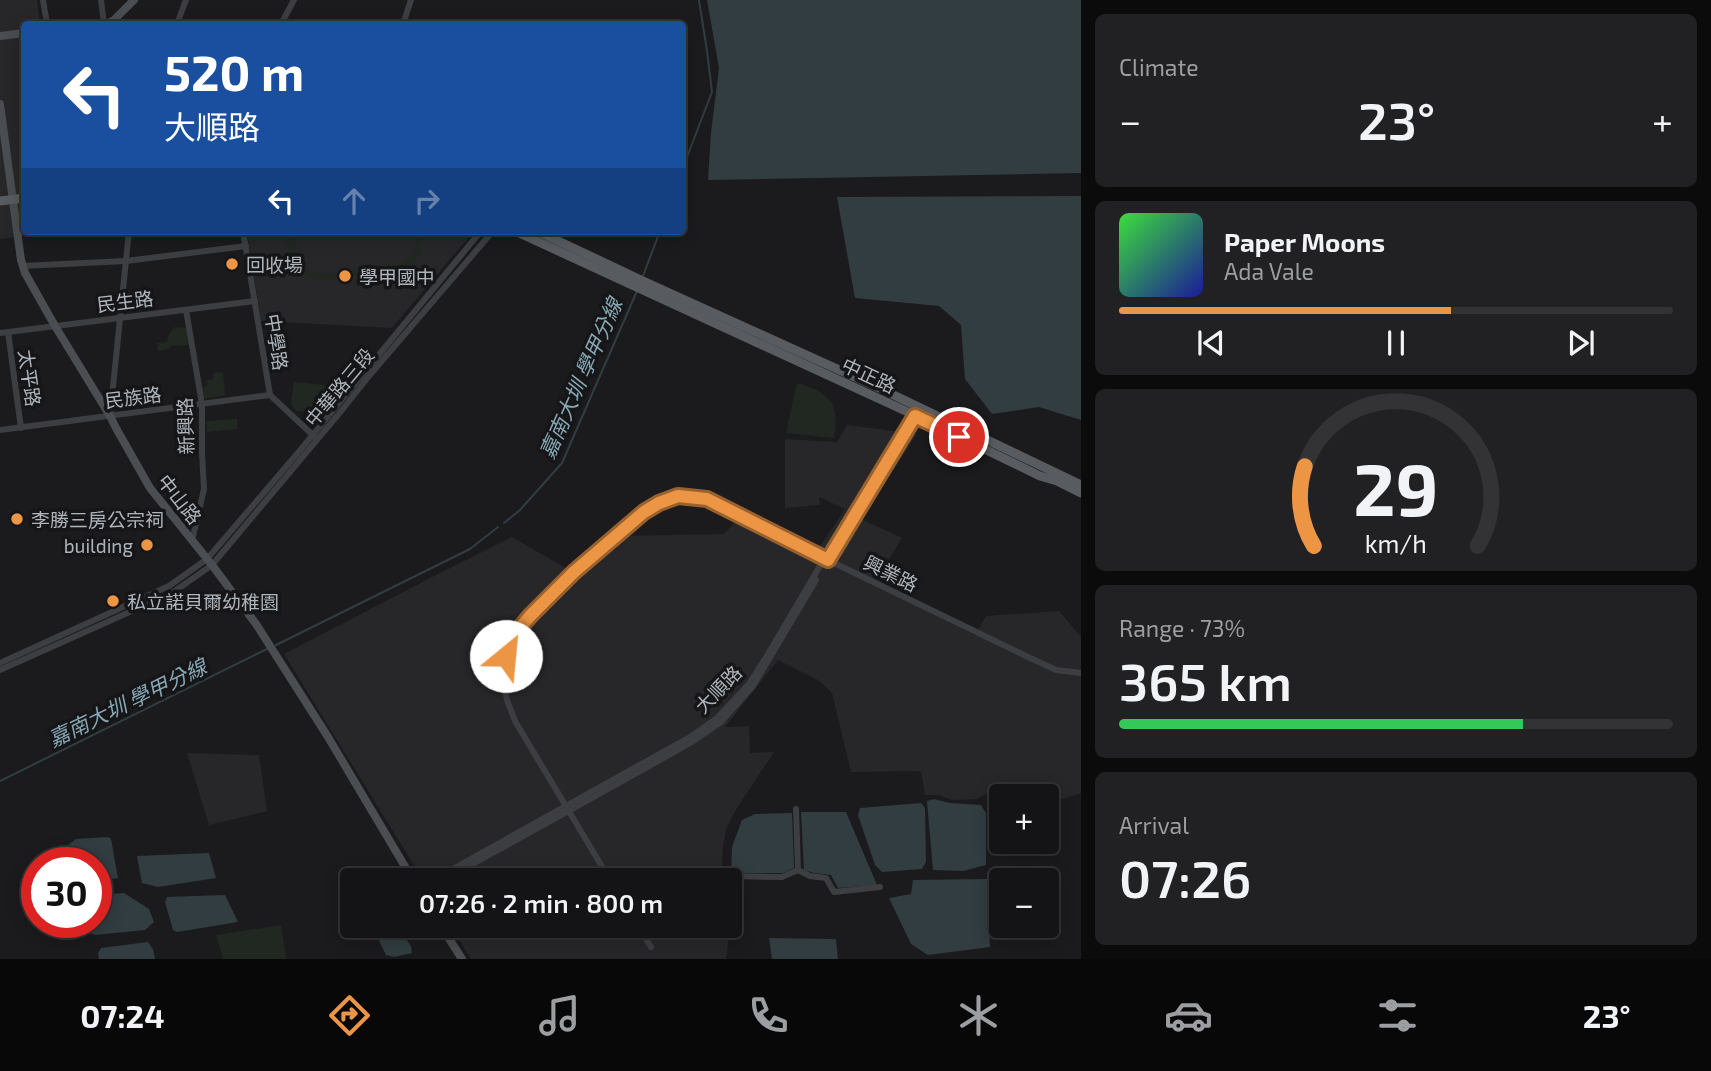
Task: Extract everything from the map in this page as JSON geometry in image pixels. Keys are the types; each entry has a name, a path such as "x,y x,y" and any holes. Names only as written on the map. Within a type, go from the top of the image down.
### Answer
{"main road":[{"path":"112,21 134,0"},
{"path":"0,36 21,33"},
{"name":"中山路","path":"0,104 22,266 150,488 257,624 407,868"},
{"path":"0,201 21,198"},
{"name":"中正路","path":"524,235 639,284 983,443 1081,485"},
{"name":"中正路","path":"545,235 639,284"},
{"name":"中正路","path":"983,443 1040,476 1081,493"},
{"path":"448,938 461,959"}],"street":[{"path":"43,0 46,21"},
{"path":"100,0 104,21"},
{"path":"178,21 186,0"},
{"path":"283,21 294,0"},
{"path":"404,21 411,0"},
{"path":"110,416 129,235"},
{"name":"中學路","path":"244,235 270,396 315,437"},
{"name":"中華路三段","path":"315,437 478,235"},
{"name":"中華路三段","path":"209,562 490,235"},
{"path":"22,266 126,261 246,246"},
{"name":"民生路","path":"0,333 255,301"},
{"name":"新興路","path":"186,310 202,404 204,489 192,541"},
{"name":"太平路","path":"8,332 21,428"},
{"name":"民族路","path":"0,430 270,396"},
{"name":"大順路","path":"464,868 690,737 716,719 749,684 915,411"},
{"name":"興業路","path":"603,868 515,722 503,681 506,656 515,634 574,572 644,512 659,503 678,496 707,499 1056,670 1081,673"},
{"path":"0,663 169,586 209,562"},
{"path":"0,670 172,593 209,562"},
{"name":"大順路","path":"455,868 566,808"},
{"path":"796,809 798,870"},
{"path":"742,876 782,877 798,870"},
{"path":"798,870 810,876 826,878 834,892 880,887"},
{"path":"645,938 651,947"}],"shaded area":[{"path":"0,0 37,0 40,21 21,21 21,235 30,235 0,239"},
{"path":"707,0 1081,0 1081,173 708,180 719,68"},
{"path":"1081,196 1081,420 1039,407 992,414 965,379 961,325 939,306 855,298 837,197"},
{"name":"學甲國中","path":"248,235 471,235 392,328 261,321"},
{"path":"298,235 296,255 304,266 322,274 402,263 416,246 415,235 423,235 421,254 405,271 318,280 296,269 287,246 289,236"},
{"path":"175,327 187,328 189,345 170,346 158,351 157,343 167,342"},
{"path":"223,372 225,395 205,399 202,388 208,385 207,380 213,379 213,373"},
{"path":"294,382 346,387 325,411 296,411 291,404"},
{"path":"797,383 817,390 833,403 836,420 834,438 786,433"},
{"path":"237,419 237,429 207,432 206,421"},
{"path":"847,425 917,434 861,519 902,538 874,584 975,635 986,616 1059,611 1081,637 1081,793 1059,799 1059,784 989,784 989,794 977,799 952,800 939,795 925,795 921,771 851,772 832,693 818,680 778,660 725,727 749,726 750,753 774,752 727,827 723,868 416,868 284,654 512,537 571,571 619,536 724,534 736,521 811,560 845,509 819,497 820,505 785,508 785,439 837,442"},
{"path":"187,753 259,755 267,811 209,825"},
{"path":"934,799 981,805 986,813 986,865 963,871 933,870 927,801"},
{"path":"921,803 925,808 926,862 922,869 882,872 875,865 858,815 860,808"},
{"path":"801,812 846,812 877,885 838,888 831,875 804,870"},
{"path":"792,813 794,868 783,873 742,873 742,868 731,868 732,847 742,820 755,814"},
{"path":"76,839 111,839 118,878 112,879 112,847 65,847"},
{"path":"209,853 216,878 158,887 142,883 137,856"},
{"path":"987,879 990,947 928,955 911,944 889,898 911,894 913,880"},
{"path":"124,893 149,909 154,922 145,930 112,933 112,894"},
{"path":"225,895 238,922 177,932 173,930 165,902 167,897"},
{"path":"281,925 286,959 223,959 216,935"},
{"path":"378,938 405,938 411,946 412,953 394,957 386,955"},
{"path":"458,938 729,938 726,959 471,959"},
{"path":"769,938 836,939 838,959 772,959"},
{"path":"148,942 155,959 99,959 101,948"}],"waterway":[{"name":"嘉南大圳 學甲分線","path":"686,160 712,92 699,0"},
{"name":"嘉南大圳 學甲分線","path":"643,276 658,235"},
{"name":"嘉南大圳 學甲分線","path":"504,523 520,510 562,463 637,291"},
{"name":"嘉南大圳 學甲分線","path":"276,645 470,549 498,527"},
{"name":"嘉南大圳 學甲分線","path":"0,781 267,649"}],"place":[{"name":"回收場","path":"232,264"},
{"name":"學甲國中","path":"345,276"},
{"name":"李勝三房公宗祠","path":"17,519"},
{"name":"building","path":"147,545"},
{"name":"私立諾貝爾幼稚園","path":"113,601"}],"route":[{"path":"506,656 515,634 530,616 574,572 644,512 659,503 678,496 707,499 828,560 915,416 959,437"}]}
